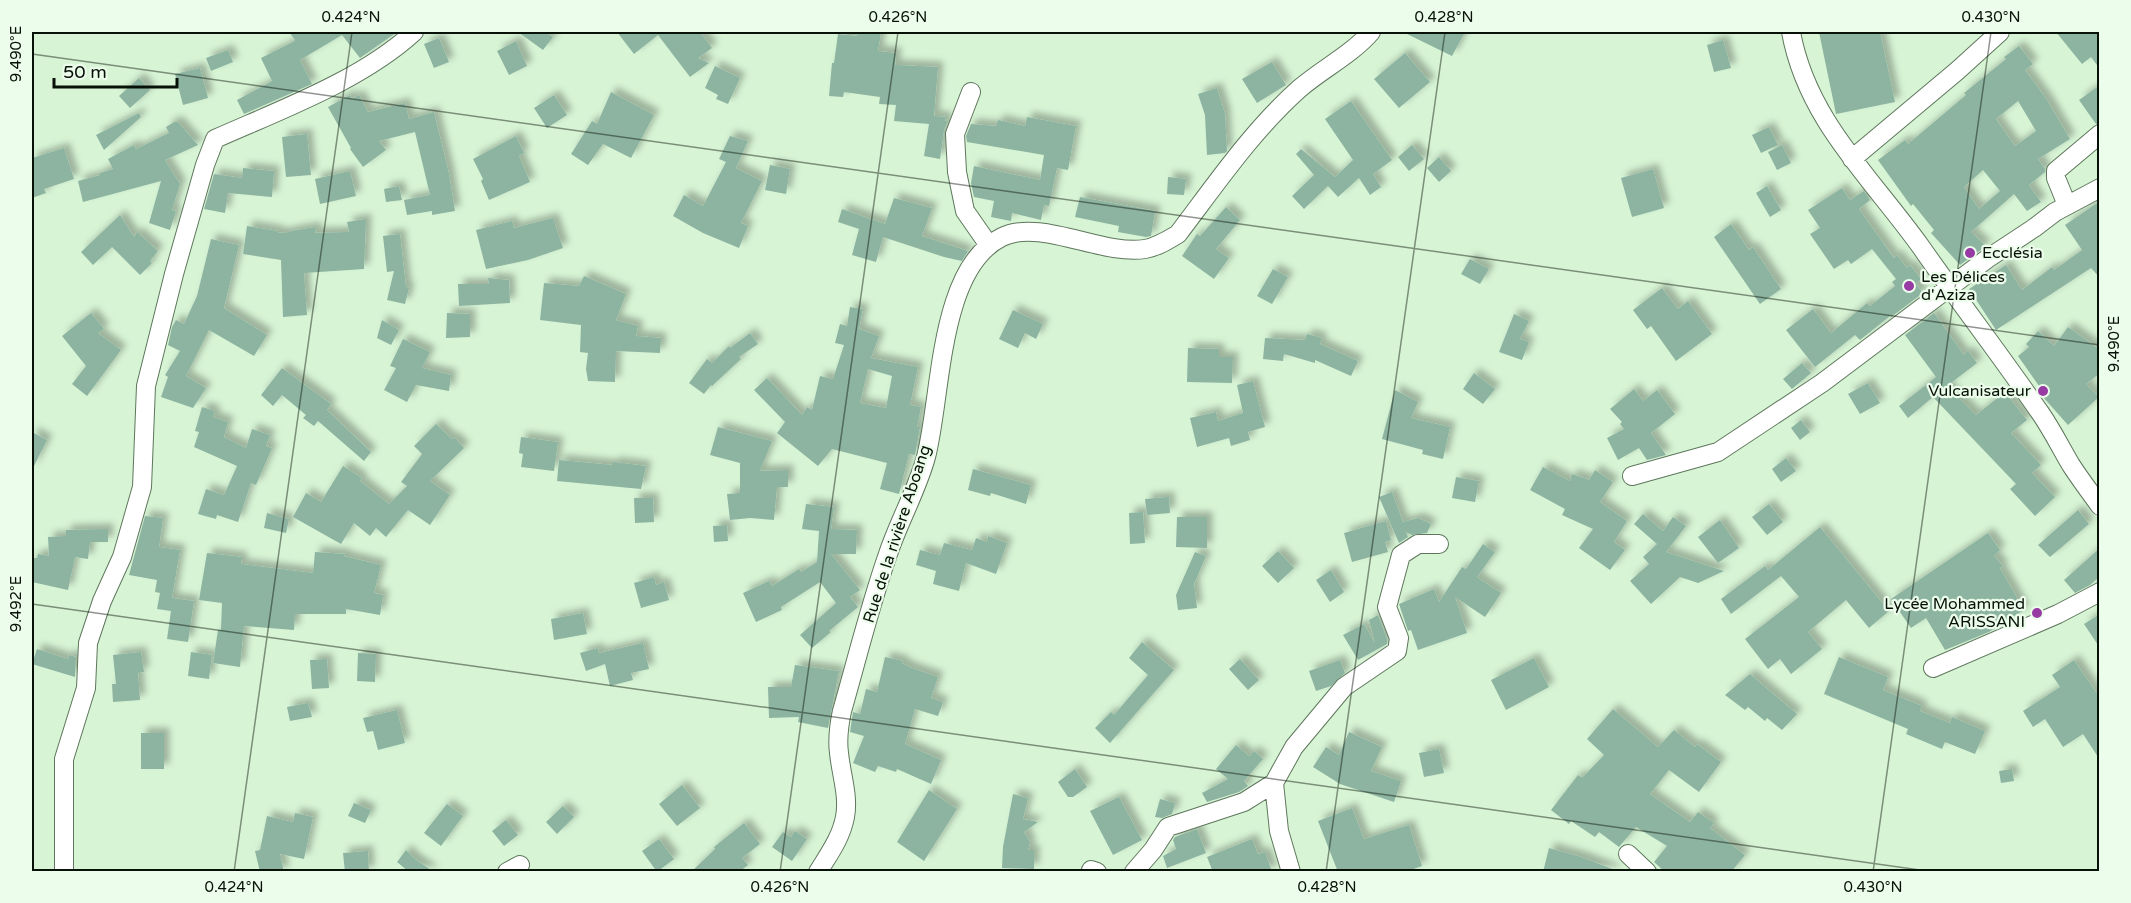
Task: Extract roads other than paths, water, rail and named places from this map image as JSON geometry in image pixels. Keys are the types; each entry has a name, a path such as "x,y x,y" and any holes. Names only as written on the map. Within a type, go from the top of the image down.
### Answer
{"street":[{"path":"64,872 64,759 86,688 88,643 102,601 122,557 142,487 146,386 180,252 205,165 215,139 355,75 396,48 414,32"},
{"path":"971,93 955,134 957,172 966,211 988,244 1005,235 1024,231 1050,234 1126,250 1147,249 1164,243 1178,234 1239,153 1282,106 1299,89 1371,32"},
{"path":"1791,32 1800,66 1817,108 1852,159 1916,241 2042,416 2072,466 2100,506"},
{"path":"1852,159 2000,32"},
{"path":"2067,205 2055,171 2100,134"},
{"path":"1632,476 1718,452 1822,383 1987,259 2067,205 2100,188"},
{"name":"Rue de la rivière Aboang","path":"818,872 840,835 845,816 846,795 838,732 842,711 888,554 926,456 939,370 959,290 976,257 988,244"},
{"path":"1134,872 1153,850 1168,827 1244,802 1274,783 1294,747 1344,687 1397,651 1399,638 1387,607 1401,555 1418,544 1439,544"},
{"path":"1933,668 2058,614 2100,592"},
{"path":"1274,783 1279,831 1291,872"},
{"path":"1628,854 1647,872"}],"place":[{"name":"Ecclésia","path":"1970,253"},
{"name":"Les Délices d'Aziza","path":"1909,286"},
{"name":"Vulcanisateur","path":"2043,391"},
{"name":"Lycée Mohammed ARISSANI","path":"2037,613"}]}
